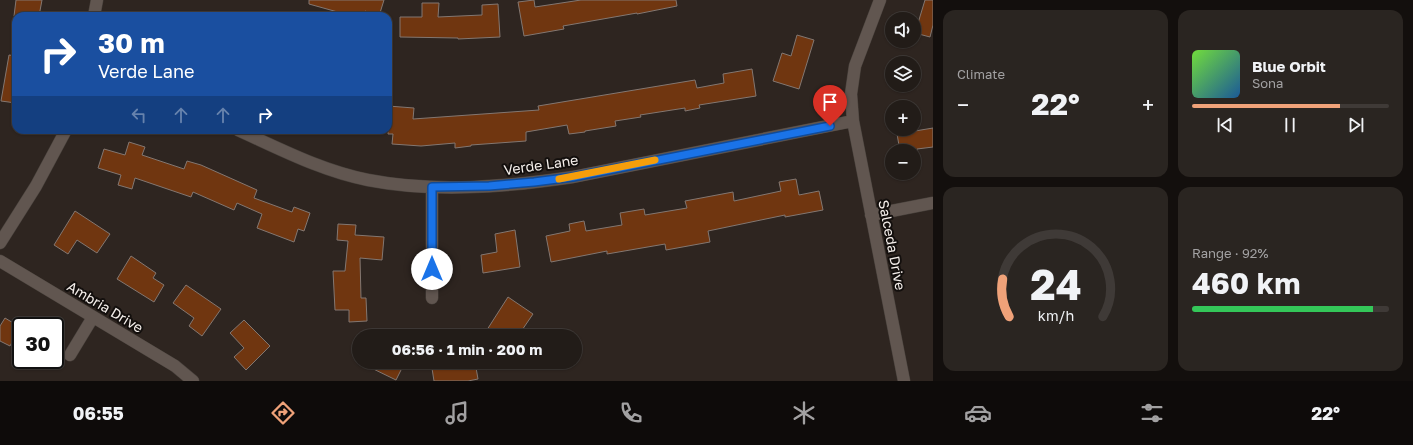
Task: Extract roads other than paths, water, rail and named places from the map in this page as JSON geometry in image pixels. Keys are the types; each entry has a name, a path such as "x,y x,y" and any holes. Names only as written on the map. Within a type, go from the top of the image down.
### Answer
{"street":[{"path":"95,12 97,0"},
{"name":"Salceda Drive","path":"880,0 855,66 851,94 853,121 904,381"},
{"name":"Verde Lane","path":"247,134 306,161 367,180 407,186 489,186 573,177 853,121"},
{"path":"0,243 36,186 64,134"},
{"path":"432,187 432,298"},
{"path":"871,214 933,203"},
{"name":"Ambria Drive","path":"0,261 175,366 193,381"},
{"path":"70,355 93,317"}]}
